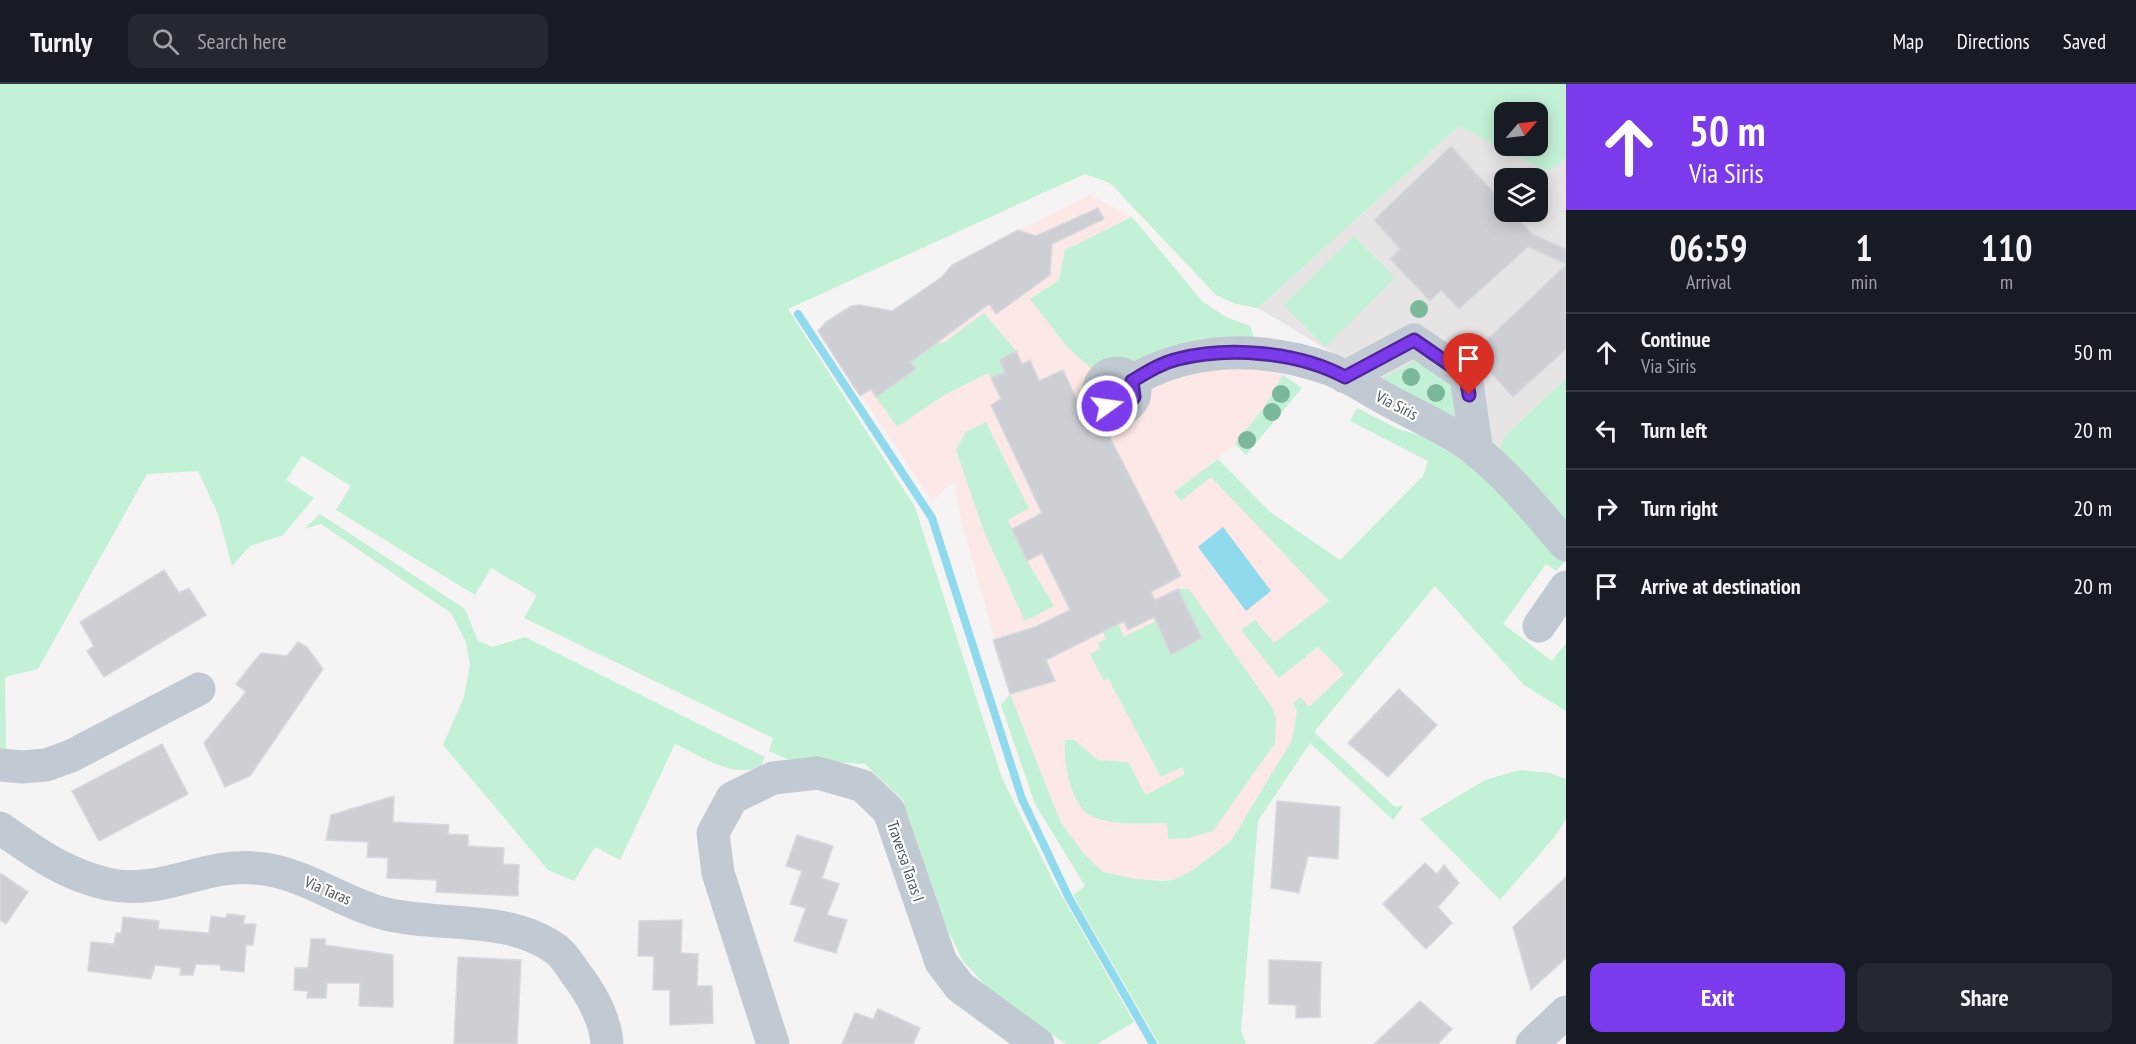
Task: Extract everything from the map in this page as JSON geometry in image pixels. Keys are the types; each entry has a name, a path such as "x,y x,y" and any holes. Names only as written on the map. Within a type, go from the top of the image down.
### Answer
{"street":[{"path":"1345,377 1414,340 1466,376 1477,452"},
{"name":"Via Siris","path":"1132,381 1156,367 1177,359 1203,354 1289,358 1328,368 1449,432 1477,452 1506,478 1566,545"},
{"path":"1539,626 1566,587"},
{"path":"0,765 22,767 46,765 71,756 199,689"},
{"name":"Traversa Taras I","path":"773,1044 718,873 712,833 732,798 773,778 819,773 863,786 889,811 941,962 960,987 1038,1044"},
{"name":"Via Taras","path":"0,828 54,866 109,884 140,887 170,883 232,867 256,868 304,878 379,912 414,921 517,929 558,950 588,991 607,1044"},
{"path":"1532,1044 1566,1012"}],"shaded area":[{"path":"1459,126 1494,144 1494,156 1517,156 1540,168 1494,168 1494,222 1548,222 1548,172 1566,158 1566,378 1505,436 1503,461 1378,380 1258,308"},
{"path":"1089,195 1132,217 1203,302 1226,317 1250,326 1262,370 1283,375 1265,406 1235,444 1208,466 1387,643 1296,719 1292,740 1231,841 1193,870 1173,880 1136,879 1102,872 1084,854 1060,821 1010,694 960,516 955,481 932,501 818,331 826,322 851,306 860,305 892,311 942,277 952,265"}],"green space":[{"path":"0,84 1566,84 1566,158 1548,172 1548,168 1540,168 1517,156 1548,156 1548,102 1494,102 1494,144 1459,126 1258,308 1236,304 1216,295 1110,183 1085,174 788,309 915,507 1002,778 1052,879 1134,1022 1097,1044 1066,1044 994,995 963,961 946,926 903,800 865,764 787,759 769,751 773,738 524,618 537,595 491,568 475,595 336,510 351,486 302,456 286,480 314,498 283,535 250,546 232,566 218,514 198,471 147,474 38,669 5,677 6,750 0,749"},
{"path":"1132,217 1203,302 1226,317 1250,326 1256,343 1171,350 1121,364 1091,368 1068,348 1030,299 1059,280 1065,250"},
{"path":"1354,236 1395,278 1325,347 1284,305"},
{"path":"984,313 1016,351 999,359 1005,372 991,378 988,373 946,394 897,427 876,397 916,369 911,362 939,342 942,344"},
{"path":"1418,360 1455,386 1455,420 1378,380"},
{"path":"1283,375 1302,388 1246,455 1235,444 1265,406"},
{"path":"1566,378 1566,527 1503,461 1500,447 1505,436"},
{"path":"1357,408 1398,429 1426,437 1473,468 1566,560 1556,571 1546,564 1503,624 1552,661 1566,643 1566,711 1524,685 1435,586 1314,732 1395,807 1404,805 1393,820 1310,743 1258,821 1241,1031 1246,1044 1159,1044 1073,895 1085,886 1035,804 1001,705 1010,694 1060,821 1084,854 1103,872 1136,879 1173,880 1193,870 1231,841 1292,740 1297,711 1293,703 1300,697 1309,707 1344,674 1318,647 1279,678 1241,630 1255,620 1274,643 1329,601 1211,477 1181,501 1174,492 1218,459 1269,511 1340,560 1423,476 1428,461 1350,421"},
{"path":"986,422 1029,508 1008,520 1027,561 1054,606 1025,621 985,534 956,450 966,432"},
{"path":"320,514 465,609 478,641 492,647 525,637 765,757 760,767 750,770 728,768 675,744 620,860 595,847 574,881 548,870 443,745 464,697 470,665 466,642 451,613 321,524 304,529"},
{"path":"1178,589 1189,589 1273,709 1276,719 1275,743 1213,831 1189,838 1168,839 1167,823 1106,821 1088,814 1072,791 1065,758 1065,740 1074,740 1098,760 1128,762 1146,795 1185,774 1182,767 1161,777 1108,678 1104,681 1090,654 1100,649 1098,643 1106,639 1102,631 1118,623 1124,637 1156,621 1202,637"},
{"path":"1520,770 1550,773 1566,779 1566,819 1556,835 1500,900 1420,819 1485,780"}],"water":[{"path":"1223,527 1271,591 1246,611 1198,547"}],"building":[{"path":"1451,146 1494,193 1494,222 1521,222 1532,234 1566,249 1566,264 1528,247 1459,309 1441,290 1430,301 1390,259 1400,249 1374,220"},
{"path":"1098,208 1104,219 1052,244 1050,275 996,314 989,304 911,362 916,369 876,397 871,389 860,396 818,331 826,322 851,306 860,305 892,311 942,277 952,265 1018,230 1036,236"},
{"path":"1566,265 1566,349 1513,397 1473,353"},
{"path":"1016,351 1022,364 1030,360 1039,381 1063,370 1092,432 1104,426 1181,576 1151,592 1155,600 1178,589 1202,638 1171,655 1154,617 1128,630 1124,621 1046,660 1055,681 1010,694 993,640 1035,627 1070,610 1042,553 1027,561 1012,529 1042,513 991,405 1001,399 991,378 1005,372 999,360"},
{"path":"164,570 179,593 189,588 206,615 104,677 87,651 94,646 80,622"},
{"path":"298,642 307,647 323,669 250,776 225,787 204,743 246,692 236,684 261,653 287,656"},
{"path":"1399,689 1437,725 1388,777 1348,743"},
{"path":"162,744 188,794 99,841 72,791"},
{"path":"394,796 393,822 449,825 448,834 468,835 468,846 504,848 503,864 519,865 518,896 436,892 437,880 387,878 388,858 367,857 368,842 326,840 331,815"},
{"path":"1277,801 1340,807 1338,859 1308,856 1299,893 1271,888"},
{"path":"797,835 833,846 822,878 839,884 827,915 847,920 836,953 794,941 806,908 790,904 802,871 786,866"},
{"path":"1425,863 1437,874 1444,865 1459,883 1438,907 1452,923 1426,949 1383,904"},
{"path":"0,873 28,892 6,924 0,920"},
{"path":"1566,877 1566,958 1531,990 1513,927"},
{"path":"227,914 245,916 243,924 256,924 253,945 246,945 244,972 221,970 220,965 196,964 193,975 180,975 181,968 155,965 151,979 88,971 91,942 114,944 116,933 121,933 123,917 159,921 158,929 209,933 211,916 226,918"},
{"path":"682,920 681,953 698,954 697,986 712,986 713,1023 670,1025 670,990 653,990 654,956 638,956 639,921"},
{"path":"311,939 325,939 325,945 393,955 393,1007 359,1006 360,983 327,983 326,998 307,998 308,991 294,990 295,968 308,968"},
{"path":"458,957 521,960 517,1044 454,1044"},
{"path":"1269,960 1321,962 1320,1017 1296,1018 1296,1005 1269,1004"},
{"path":"1420,1001 1452,1029 1438,1044 1374,1044"},
{"path":"878,1009 920,1028 913,1044 842,1044 855,1013 873,1019"}],"waterway":[{"path":"798,314 932,518 1022,799 1069,898 1153,1044"}],"route":[{"path":"1107,406 1116,409 1125,407 1134,397 1135,389 1132,381 1156,367 1177,359 1203,354 1289,358 1328,368 1345,377 1414,340 1466,376 1469,395"}]}
